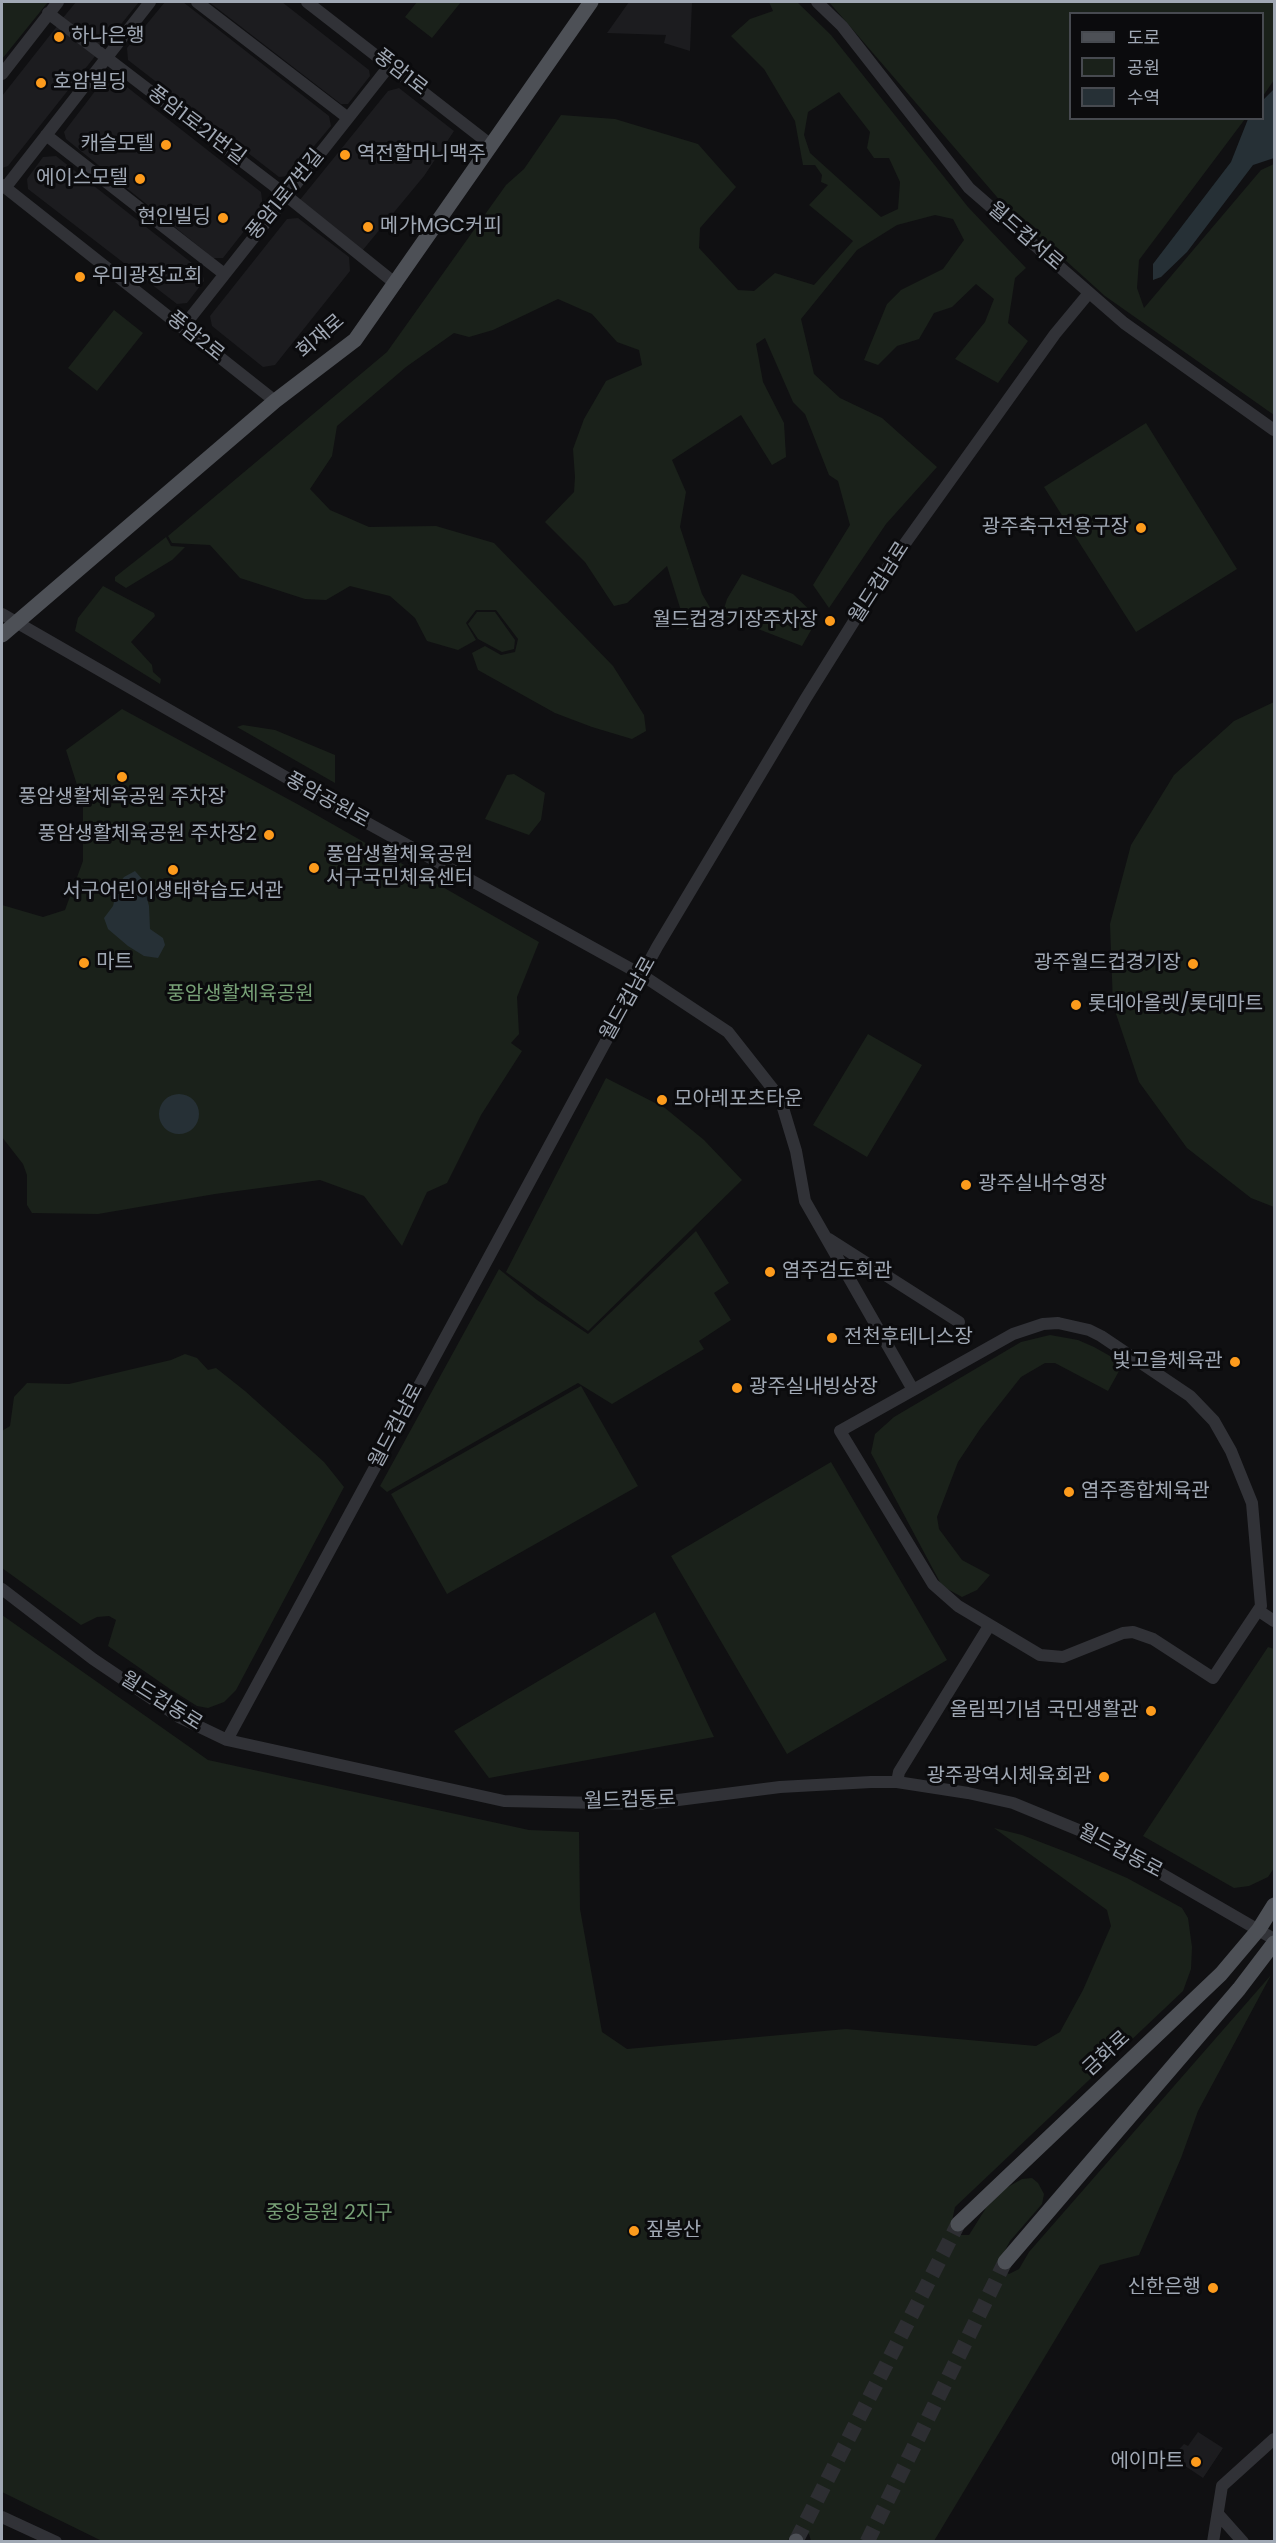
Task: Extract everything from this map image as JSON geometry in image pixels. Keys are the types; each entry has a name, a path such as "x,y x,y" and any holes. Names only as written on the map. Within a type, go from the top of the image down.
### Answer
{"main road":[{"name":"회재로","path":"2,635 8,619 275,401 355,340 591,2"},
{"name":"금화로","path":"958,2224 1221,1974 1259,1929 1275,1905"},
{"path":"1005,2262 1239,1989 1275,1941"}],"street":[{"path":"2,74 58,2"},
{"path":"3,187 150,2"},
{"path":"197,2 348,118"},
{"name":"풍암1로","path":"308,2 491,145"},
{"name":"월드컵서로","path":"817,2 842,26 969,188 1124,324 1275,430"},
{"name":"풍암1로21번길","path":"48,13 286,196 396,284"},
{"name":"풍암1로7번길","path":"183,327 223,273 390,65"},
{"path":"46,135 223,273"},
{"name":"풍암2로","path":"3,187 275,401"},
{"name":"월드컵남로","path":"227,1740 642,975 806,698 886,570 1055,334 1089,293"},
{"name":"풍암공원로","path":"8,619 315,794 642,975 728,1032 780,1098 796,1151 805,1201 912,1389"},
{"path":"828,1238 959,1322"},
{"path":"1058,1323 1089,1330 1136,1359 1199,1403 1219,1428 1252,1503 1259,1611 1213,1678 1153,1639 1133,1632 1123,1633 1058,1658 1040,1655 958,1606 933,1584 840,1431 912,1389 1013,1334 1044,1324 1058,1323"},
{"name":"월드컵동로","path":"2,1589 93,1659 179,1717 227,1740 504,1801 647,1804 780,1787 897,1782 1013,1803 1103,1840 1259,1929 1275,1941"},
{"path":"1259,1611 1275,1622"},
{"path":"897,1782 898,1772 989,1626"},
{"path":"1214,2541 1222,2486 1275,2439"},
{"path":"1218,2514 1243,2541"},
{"path":"2,2517 40,2538 56,2541"}],"shaded area":[{"path":"76,2 139,2 101,49 62,19"},
{"path":"165,2 183,2 329,116 331,126 289,176 279,177 128,60 127,48"},
{"path":"209,2 282,2 369,70 370,76 348,104 341,104"},
{"path":"629,2 692,2 690,51 664,43 666,35 607,33"},
{"path":"58,25 96,55 8,166 2,168 2,96"},
{"path":"118,80 261,192 263,207 223,258 213,258 66,139 64,132 102,82"},
{"path":"399,88 454,131 424,176 362,251 299,201 388,91"},
{"path":"56,156 202,271 204,281 187,303 177,304 28,189 27,179 43,157"},
{"path":"298,218 349,257 350,271 275,365 263,367 212,326 210,316 287,219"},
{"path":"1198,2432 1223,2448 1203,2478 1172,2457 1184,2444 1188,2446"}],"green space":[{"path":"2,2 48,2 2,59"},
{"path":"417,2 461,2 432,38 405,17"},
{"path":"769,2 797,2 831,35 968,207 1026,268 1015,278 1008,323 1028,341 998,383 955,359 985,322 994,299 976,284 952,307 934,313 919,339 897,346 878,365 864,360 887,304 901,290 943,269 964,240 953,219 935,215 897,225 857,250 801,319 814,374 840,398 882,418 937,467 886,524 829,608 813,585 850,525 838,481 829,475 805,414 793,402 765,338 756,344 763,382 784,423 786,457 772,465 741,415 672,460 686,492 680,527 702,594 712,611 687,630 667,566 627,603 614,606 585,562 545,522 574,492 573,449 584,419 606,381 642,365 639,350 617,342 592,314 558,299 493,330 469,337 454,333 406,367 337,426 332,456 310,489 330,510 369,527 436,526 494,543 613,666 644,715 646,731 632,739 592,727 555,713 478,670 472,653 485,646 501,655 515,652 518,639 496,610 476,610 466,623 476,640 458,650 427,641 415,618 390,596 350,586 326,600 305,599 240,578 210,545 172,543 168,536 387,352 506,185 524,169 561,115 615,119 698,144 736,187 700,228 699,248 738,290 754,291 775,273 814,285 853,241 809,205 828,185 821,182 822,175 815,165 803,165 795,121 764,69 731,36 750,19 773,11","holes":["839,92 870,132 867,148 874,158 889,158 900,182 898,209 881,217 810,153 804,135 808,112"]},
{"path":"829,2 1274,2 1274,80 1264,95 1264,12 1069,12 1069,120 1244,120 1139,260 1137,288 1144,308 1261,170 1274,164 1274,415 1105,296 1003,204"},
{"path":"114,310 143,333 97,391 68,368"},
{"name":"광주축구전용구장","path":"1146,423 1237,569 1136,632 1044,487"},
{"path":"166,537 171,546 185,547 172,560 126,588 115,581 115,577"},
{"path":"742,574 793,594 818,618 802,646 722,615 727,599"},
{"path":"103,586 154,613 155,616 131,642 152,665 153,672 161,679 160,684 75,631 78,618"},
{"path":"477,612 495,612 515,640 514,649 502,652 478,639 468,624"},
{"name":"광주월드컵경기장","path":"1274,702 1274,1207 1251,1198 1187,1148 1139,1082 1113,1005 1110,924 1131,845 1174,775 1234,721"},
{"name":"풍암생활체육공원","path":"122,709 299,805 539,942 517,997 519,1034 511,1043 522,1051 481,1115 447,1183 427,1192 402,1246 364,1196 320,1180 215,1194 98,1214 32,1213 27,1205 27,1175 23,1164 2,1137 2,905 43,917 65,910 83,861 83,804 66,750"},
{"path":"243,725 275,730 335,755 335,783 237,727"},
{"path":"514,774 545,793 541,820 529,835 485,819 507,775"},
{"path":"868,1034 922,1065 867,1157 813,1125"},
{"path":"606,1078 665,1108 704,1140 742,1180 588,1331 506,1272"},
{"path":"696,1231 729,1283 714,1293 731,1320 699,1341 704,1349 612,1404 578,1383 387,1492 380,1486 499,1269 537,1300 588,1334"},
{"path":"1050,1335 1078,1340 1094,1347 1110,1356 1119,1371 1108,1391 1055,1363 1045,1363 1021,1377 980,1429 958,1462 937,1517 939,1529 962,1560 990,1575 977,1590 962,1597 942,1586 871,1453 875,1434 894,1417 1021,1342"},
{"path":"185,1354 197,1358 208,1370 216,1368 245,1391 324,1462 344,1487 236,1690 224,1702 208,1708 197,1706 108,1646 116,1620 109,1616 97,1617 81,1625 2,1568 2,1431 10,1426 14,1397 27,1383 69,1384 171,1360"},
{"path":"581,1386 638,1486 447,1594 391,1494"},
{"path":"831,1462 947,1660 787,1754 671,1556"},
{"path":"655,1612 714,1737 489,1778 454,1731"},
{"name":"중앙공원 2지구","path":"2,1615 208,1760 529,1830 579,1832 580,1909 602,2032 627,2049 846,2029 1036,2046 1060,2032 1083,1990 1111,1926 1107,1910 994,1828 1022,1835 1074,1855 1127,1878 1182,1908 1188,1918 1192,1947 1191,1969 1183,1991 955,2207 951,2226 957,2235 969,2235 986,2208 1006,2188 1022,2179 1032,2178 1038,2183 1044,2194 1042,2204 1010,2241 1000,2260 1003,2271 1009,2274 1019,2269 1029,2252 1271,1975 1198,2111 1181,2158 1139,2255 1100,2265 934,2541 811,2541 809,2534 803,2530 795,2532 786,2542 102,2541 2,2492"},
{"path":"1268,1647 1274,1649 1274,1868 1268,1877 1249,1886 1234,1888 1143,1836"}],"water":[{"path":"1274,89 1274,158 1253,165 1187,252 1161,277 1153,280 1153,264 1231,162 1248,120 1264,120 1264,99"},
{"path":"135,871 142,879 149,906 150,929 163,938 165,945 158,958 144,956 128,946 108,929 104,918 113,906 118,885 124,877"},
{"path":"179,1094 193,1100 199,1114 193,1128 179,1134 165,1128 159,1114 165,1100"}],"tunnel":[{"path":"796,2541 958,2224"},
{"path":"867,2542 1005,2262"}],"place":[{"name":"하나은행","path":"59,37"},
{"name":"호암빌딩","path":"41,83"},
{"name":"캐슬모텔","path":"166,145"},
{"name":"역전할머니맥주","path":"345,155"},
{"name":"에이스모텔","path":"140,179"},
{"name":"현인빌딩","path":"223,218"},
{"name":"메가MGC커피","path":"368,227"},
{"name":"우미광장교회","path":"80,277"},
{"name":"광주축구전용구장","path":"1141,528"},
{"name":"월드컵경기장주차장","path":"830,621"},
{"name":"풍암생활체육공원 주차장","path":"122,777"},
{"name":"풍암생활체육공원 주차장2","path":"269,835"},
{"name":"풍암생활체육공원 서구국민체육센터","path":"314,868"},
{"name":"서구어린이생태학습도서관","path":"173,870"},
{"name":"마트","path":"84,963"},
{"name":"광주월드컵경기장","path":"1193,964"},
{"name":"롯데아올렛/롯데마트","path":"1076,1005"},
{"name":"모아레포츠타운","path":"662,1100"},
{"name":"광주실내수영장","path":"966,1185"},
{"name":"염주검도회관","path":"770,1272"},
{"name":"전천후테니스장","path":"832,1338"},
{"name":"빛고을체육관","path":"1235,1362"},
{"name":"광주실내빙상장","path":"737,1388"},
{"name":"염주종합체육관","path":"1069,1492"},
{"name":"올림픽기념 국민생활관","path":"1151,1711"},
{"name":"광주광역시체육회관","path":"1104,1777"},
{"name":"짚봉산","path":"634,2231"},
{"name":"신한은행","path":"1213,2288"},
{"name":"에이마트","path":"1196,2462"}]}
